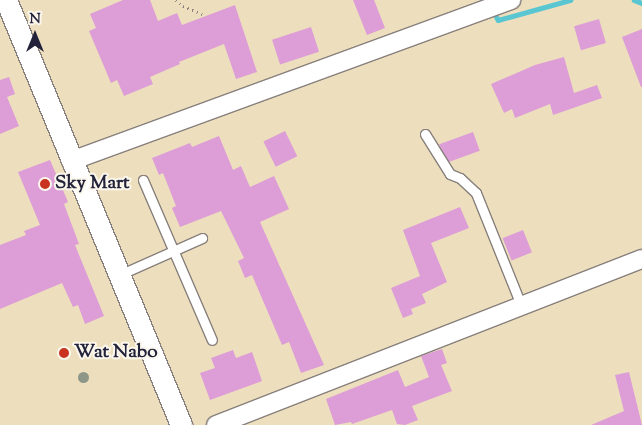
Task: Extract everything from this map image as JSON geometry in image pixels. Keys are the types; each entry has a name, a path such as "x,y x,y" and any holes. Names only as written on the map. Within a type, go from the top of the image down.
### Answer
{"street":[{"path":"6,0 181,425"},
{"path":"71,160 499,4"},
{"path":"216,425 642,259"}],"lane":[{"path":"425,134 450,174 460,178 476,193 520,305"},
{"path":"144,180 212,340"},
{"path":"119,275 202,238"}],"path":[{"path":"176,0 183,6 202,14"}],"building":[{"path":"123,0 150,0 158,21 177,13 182,25 235,5 257,72 236,79 224,44 179,62 180,64 150,77 153,84 124,96 117,80 111,83 89,31 96,28 90,14"},
{"path":"353,0 374,0 385,28 367,35"},
{"path":"599,19 606,43 581,50 574,26"},
{"path":"311,27 319,52 280,64 272,40"},
{"path":"642,29 642,87 641,87 622,37"},
{"path":"564,57 574,93 597,85 602,98 553,115 550,104 515,118 512,109 504,113 491,84 535,65"},
{"path":"9,77 15,94 7,97 19,126 0,134 0,80"},
{"path":"285,131 297,156 276,167 263,142"},
{"path":"473,132 480,151 446,163 439,144"},
{"path":"219,136 233,170 241,166 250,187 274,176 289,209 260,222 324,365 301,373 289,342 282,345 252,275 245,278 238,261 244,258 221,211 180,227 172,208 176,206 163,173 159,175 152,158 190,143 192,147"},
{"path":"50,160 68,202 64,204 79,244 75,245 104,316 85,324 78,305 73,307 62,283 0,309 0,245 26,235 24,231 40,225 18,172"},
{"path":"460,207 469,228 431,243 447,282 422,294 426,303 411,309 413,314 403,318 391,288 420,276 403,230"},
{"path":"523,230 532,252 512,260 503,238"},
{"path":"442,349 447,363 441,365 452,391 412,406 418,420 405,425 397,424 392,410 352,424 351,422 335,425 326,399 398,370 405,387 429,377 421,356"},
{"path":"233,350 236,358 252,352 262,381 210,400 200,373 215,368 211,358"},
{"path":"629,372 642,425 591,425 624,411 615,375"}],"waterway":[{"path":"493,10 498,20 570,0"},
{"path":"634,0 642,3"}],"place":[{"name":"Sky Mart","path":"45,184"},
{"name":"Wat Nabo","path":"64,353"}]}
